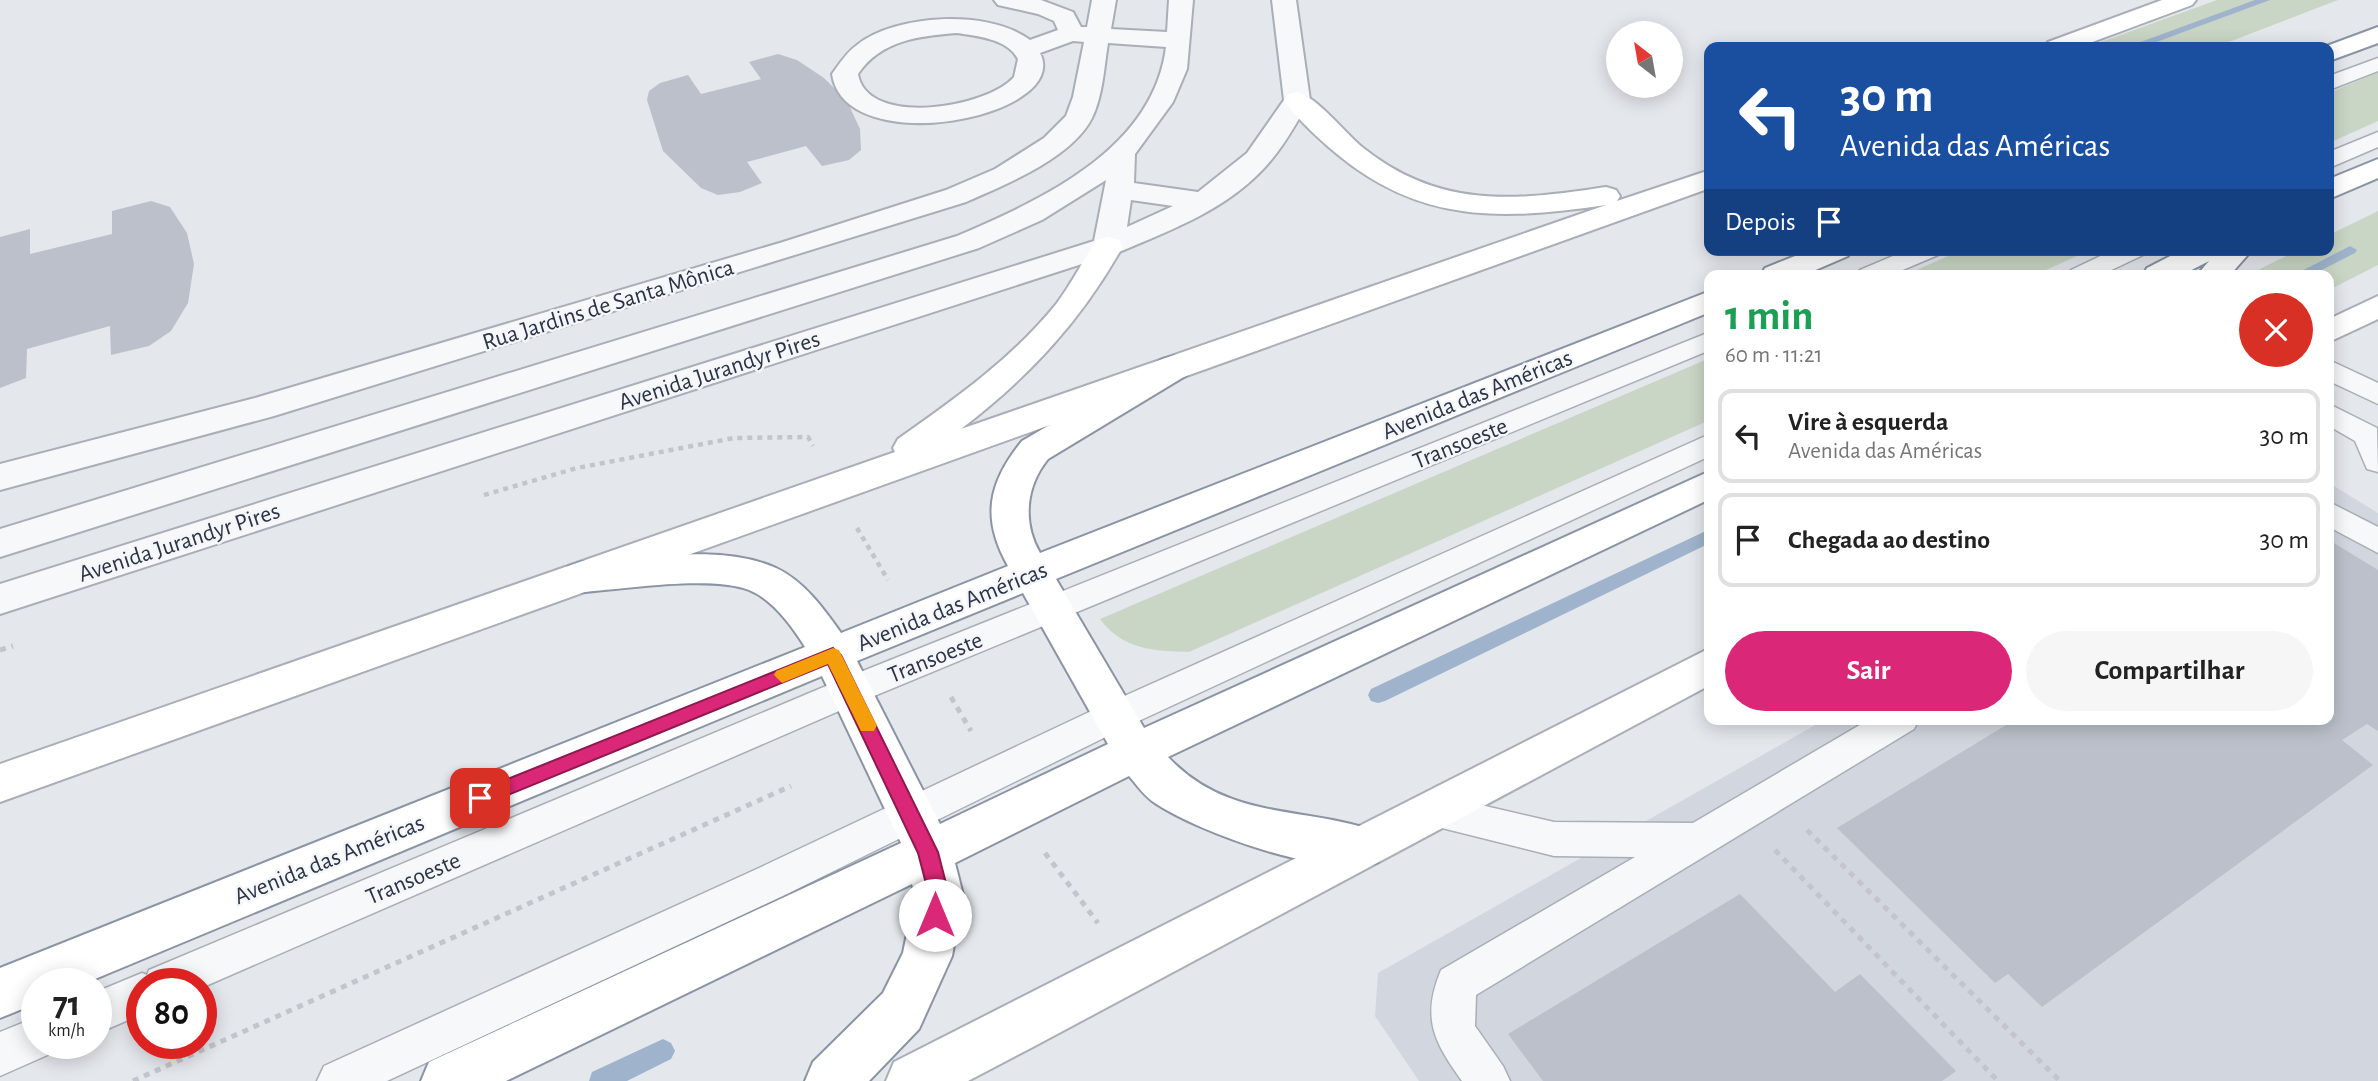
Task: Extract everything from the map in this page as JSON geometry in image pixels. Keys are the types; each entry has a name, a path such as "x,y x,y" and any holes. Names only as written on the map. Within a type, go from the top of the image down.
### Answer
{"main road":[{"path":"2071,42 2184,0"},
{"path":"2334,52 2378,34"},
{"path":"1297,100 1331,138 1370,166 1407,189 1445,203 1500,209 1537,206 1704,179"},
{"path":"2334,188 2378,167"},
{"path":"875,474 1704,180"},
{"path":"0,783 582,577 844,502 875,474 986,394 1030,356 1066,316 1089,283 1108,246"},
{"path":"1788,270 1823,256"},
{"path":"2168,270 2194,256"},
{"path":"2217,270 2231,256"},
{"name":"Avenida das Américas","path":"0,993 841,673 1031,574 1704,303"},
{"path":"2334,329 2378,306"},
{"path":"1175,367 1035,450 1019,468 1009,493 1009,521 1017,547 1125,734 1168,788 1212,812 1261,830 1360,847"},
{"path":"447,1081 920,833 1125,734 1704,487"},
{"path":"582,577 723,569 763,579 788,597 811,622 841,673 920,833 939,895 927,956 901,1011 832,1081"},
{"path":"913,1081 1360,847 1438,811 1704,668"}],"street":[{"path":"1006,0 1045,8 1065,17 1083,35"},
{"name":"Rua Jardins de Santa Mônica","path":"0,477 261,408 956,196 1005,175 1054,144 1077,119 1086,97 1083,35 1104,0"},
{"name":"Avenida Jurandyr Pires","path":"0,543 968,242 1044,210 1122,155 1159,102 1174,69 1181,0"},
{"path":"1284,0 1297,100"},
{"path":"926,28 986,30 1010,38 1026,50 1032,64 1027,80 1011,94 985,106 954,114 919,116 888,112 863,102 848,89 845,74 853,58 871,45 896,34 926,28"},
{"path":"1026,50 1083,35 1178,40"},
{"name":"Avenida Jurandyr Pires","path":"0,599 1108,246 1205,202 1258,158 1297,100"},
{"path":"1108,246 1119,189 1122,155"},
{"path":"1119,189 1205,202"}],"lane":[{"path":"2334,82 2378,64"},
{"path":"2334,159 2378,139"},
{"path":"1881,270 1915,256"},
{"path":"2091,270 2121,256"},
{"name":"Transoeste","path":"199,968 841,673 1052,609 1704,342"},
{"path":"2334,372 2378,395"},
{"path":"2334,416 2367,435 2378,462"},
{"path":"1125,734 1704,447"},
{"path":"2334,516 2378,541"},
{"path":"1488,1081 1453,1032 1457,984 1891,725"},
{"path":"1438,811 1554,839 1699,840"},
{"path":"339,1081 920,833"},
{"path":"0,1054 21,1045"}],"path":[{"path":"474,498 578,468 734,438 808,437 892,587"},
{"path":"0,650 26,642"},
{"path":"949,693 975,739"},
{"path":"133,1081 790,786"},
{"path":"1802,825 2060,1081"},
{"path":"1781,839 1771,845 1998,1081"},
{"path":"1037,841 1098,923"}],"shaded area":[{"path":"2334,486 2378,513 2378,1081 1419,1081 1375,1016 1378,973 1815,725 2334,725"}],"green space":[{"path":"2217,0 2338,0 2229,42 2101,42"},
{"path":"2378,72 2378,121 2334,141 2334,91"},
{"path":"2378,211 2378,265 2334,287 2334,270 2258,270 2286,256 2334,256 2334,233"},
{"path":"1948,256 2077,256 2046,270 1916,270"},
{"path":"1704,361 1704,423 1189,652 1164,651 1129,643 1100,619"}],"building":[{"path":"778,54 797,60 824,78 847,101 860,129 861,150 849,160 822,166 806,146 747,162 762,183 740,192 718,195 701,188 663,151 647,100 649,91 660,83 688,75 701,94 761,79 749,62"},
{"path":"151,201 170,207 187,233 194,264 188,303 171,331 149,346 111,355 110,326 27,349 26,378 0,388 0,237 30,229 30,254 112,234 112,211"},
{"path":"2334,543 2378,570 2378,731 2367,724 2342,740 2373,765 2042,1007 2008,974 1995,983 1837,828 2006,725 2334,725"},
{"path":"1740,894 1835,992 1860,974 1956,1071 1942,1081 1543,1081 1508,1034"}],"waterway":[{"path":"2147,42 2265,0"},
{"path":"2311,270 2350,250"},
{"path":"1378,695 1704,538"},
{"path":"601,1081 663,1051"}],"slow traffic":[{"path":"782,675 833,655 868,725"}],"route":[{"path":"480,798 833,655 928,852 939,895 935,915"}]}
